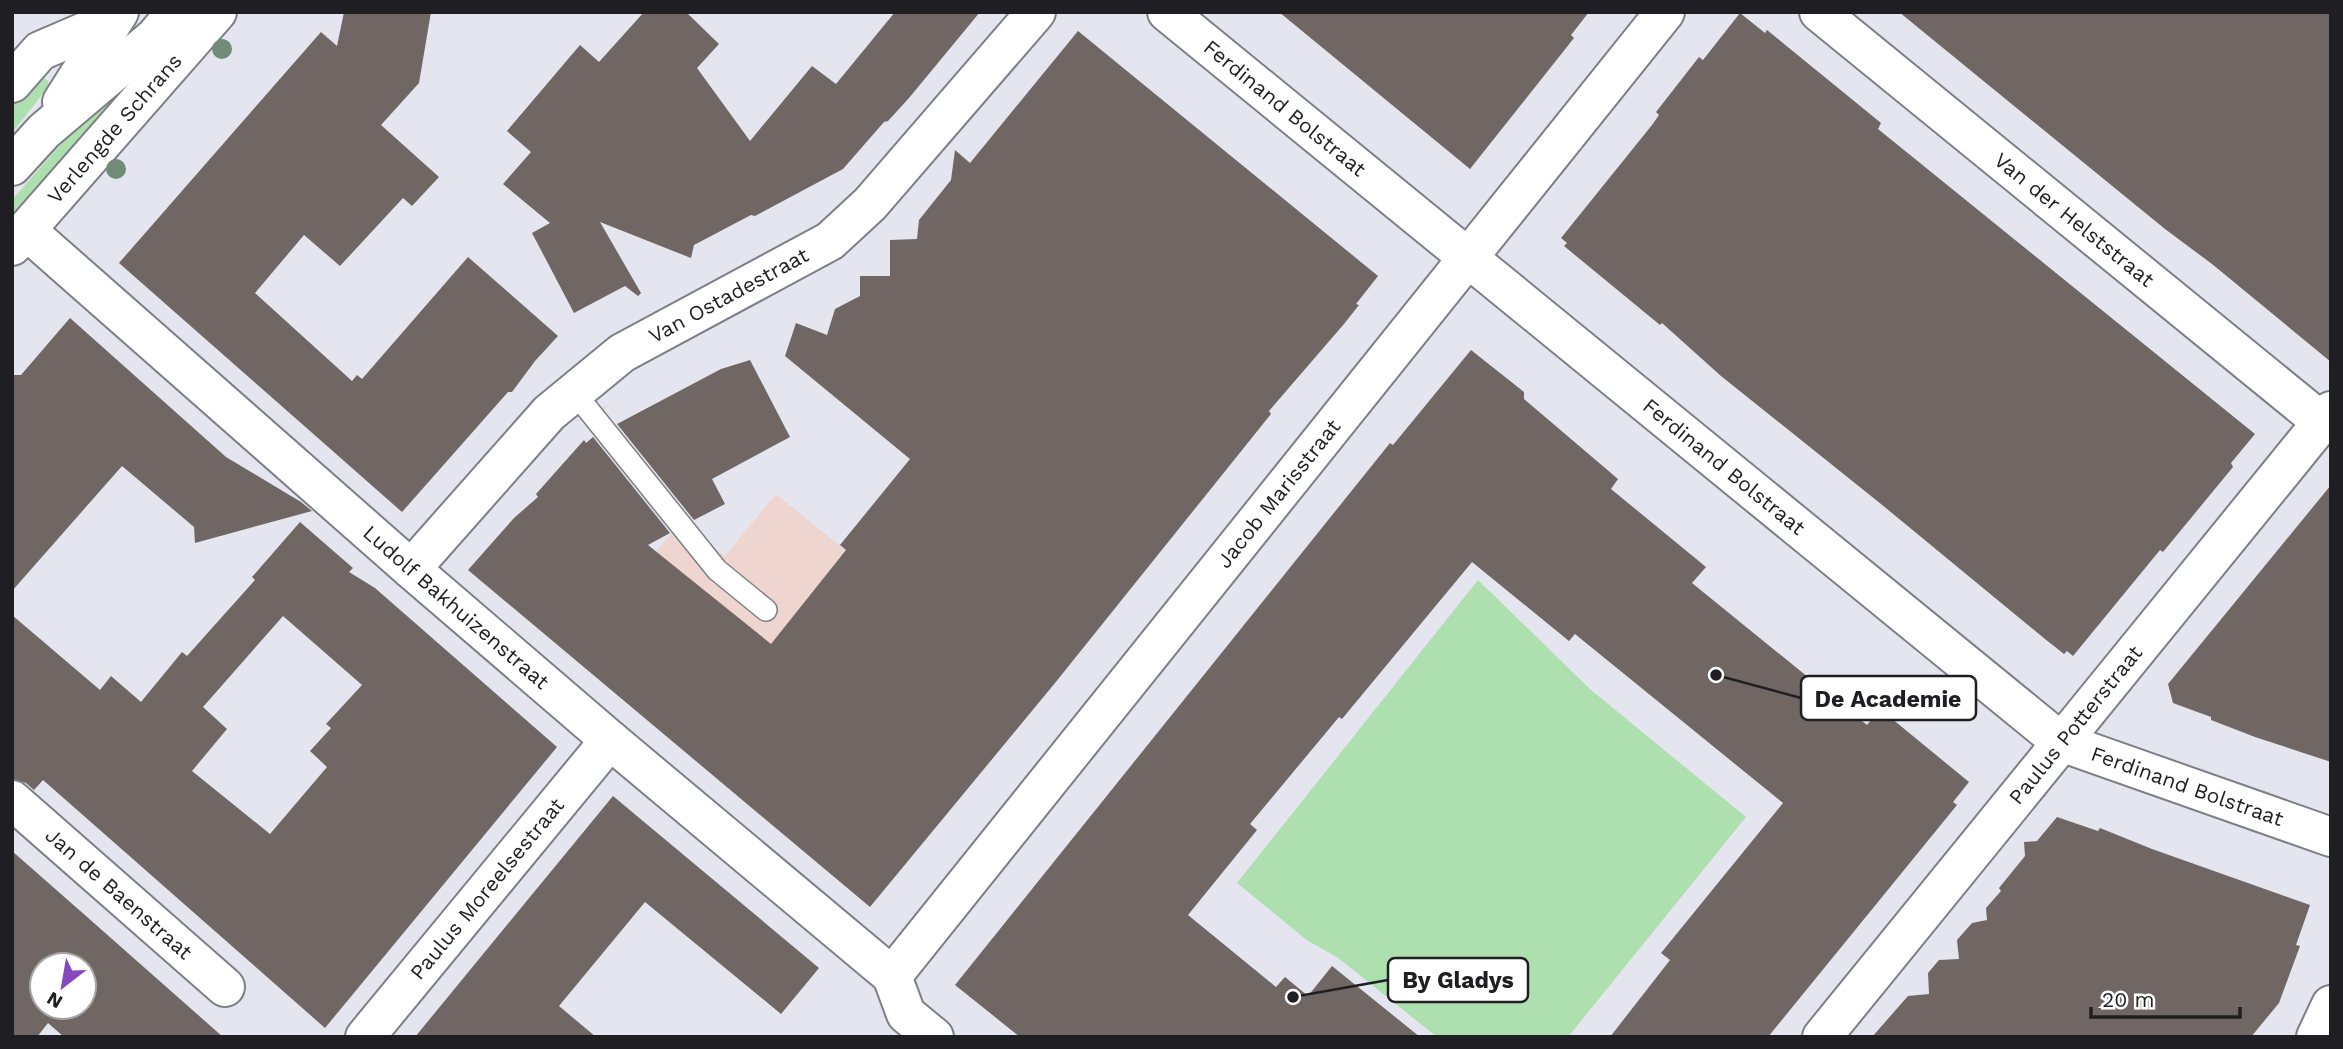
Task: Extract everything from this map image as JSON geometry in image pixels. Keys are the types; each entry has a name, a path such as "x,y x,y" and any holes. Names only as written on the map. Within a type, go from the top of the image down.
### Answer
{"street":[{"name":"Verlengde Schrans","path":"12,166 44,131 155,37 176,12"},
{"name":"Verlengde Schrans","path":"19,238 217,12"},
{"name":"Van Ostadestraat","path":"411,569 549,413 622,353 830,241 870,204 1036,12"},
{"name":"Ferdinand Bolstraat","path":"1167,12 2061,742 2331,837"},
{"name":"Jacob Marisstraat","path":"892,976 1665,12"},
{"name":"Van der Helststraat","path":"1819,12 2328,420"},
{"name":"Verlengde Schrans","path":"44,131 115,16"},
{"name":"Verlengde Schrans","path":"12,83 40,51 115,16"},
{"name":"Ludolf Bakhuizenstraat","path":"19,238 892,976"},
{"name":"Paulus Potterstraat","path":"1822,1037 2061,742 2328,420"},
{"name":"Paulus Moreelsestraat","path":"365,1037 610,740"},
{"name":"Jan de Baenstraat","path":"12,800 225,987"},
{"path":"892,976 906,1014 934,1037"},
{"path":"2316,1037 2331,1005"}],"lane":[{"path":"575,392 717,570 766,610"}],"shaded area":[{"path":"608,405 604,412 606,419 692,530 725,556 776,494 882,580 781,705 632,579 674,530 590,425 584,421 576,421"}],"green space":[{"path":"141,67 148,73 12,229 12,200 61,144"},
{"path":"40,75 48,81 49,86 12,133 12,103 34,78"},
{"path":"1478,580 1591,690 1746,817 1568,1037 1437,1037 1337,957 1308,941 1237,883"}],"building":[{"path":"344,12 431,12 419,83 381,125 439,177 412,206 403,198 340,266 304,235 255,293 352,381 357,375 362,379 468,257 558,336 512,392 508,392 402,512 119,263 321,32 337,46"},
{"path":"644,12 686,12 719,44 697,68 750,141 812,66 836,84 895,12 980,12 909,98 843,169 694,245 691,258 600,222 641,293 638,296 625,286 574,313 532,233 550,223 503,184 531,152 507,131 580,45 599,62"},
{"path":"1279,12 1589,12 1571,35 1574,38 1470,169"},
{"path":"1899,12 2331,12 2331,362 2212,264 2165,229"},
{"path":"1740,13 1765,33 1767,30 1881,123 1878,129 2255,434 2231,463 2233,467 2073,656 2067,651 2064,654 2045,639 1721,376 1662,323 1660,325 1564,246 1567,243 1561,238 1652,125 1659,115 1656,112 1699,57 1703,60"},
{"path":"1078,31 1378,276 1344,324 1269,411 1271,414 1055,683 870,907 468,570 514,518 538,497 536,494 584,440 586,443 593,437 670,533 648,545 771,644 846,550 840,545 910,459 785,356 796,323 827,335 835,309 860,296 860,276 890,276 890,240 917,239 919,220 951,180 955,150 970,163"},
{"path":"70,318 226,457 312,511 195,543 194,527 122,466 12,591 12,375 21,375"},
{"path":"1471,350 1524,392 1524,399 1618,479 1611,489 1706,567 1692,583 1867,725 1880,709 1969,782 1953,802 1957,805 1768,1037 1610,1037 1670,960 1661,953 1783,803 1575,634 1569,641 1472,562 1342,719 1339,717 1250,824 1257,830 1188,915 1276,987 1285,977 1308,996 1332,966 1420,1037 1020,1037 955,985 1390,443 1393,445"},
{"path":"750,360 790,437 712,479 725,504 694,520 617,424 721,369"},
{"path":"2331,485 2331,762 2255,737 2173,703 2168,684"},
{"path":"300,522 353,568 349,572 375,588 557,747 325,1028 43,780 34,790 26,783 12,779 12,615 100,690 111,676 141,702 182,652 187,656 255,580 252,577","holes":["283,616 362,685 326,724 331,728 310,751 327,767 270,834 192,771 227,729 203,707"]},
{"path":"613,796 819,968 781,1014 645,902 559,1006 596,1037 415,1037"},
{"path":"2057,817 2098,831 2100,828 2310,905 2296,945 2300,946 2279,1003 2251,1037 1872,1037 1908,996 1929,994 1928,973 1939,960 1959,959 1957,940 1972,923 1987,920 1986,908 2025,856 2024,842 2037,841"},
{"path":"12,851 223,1037 64,1037 48,1023 37,1037 12,1037"}],"place":[{"name":"De Academie","path":"1716,675"},
{"name":"By Gladys","path":"1293,997"}]}
